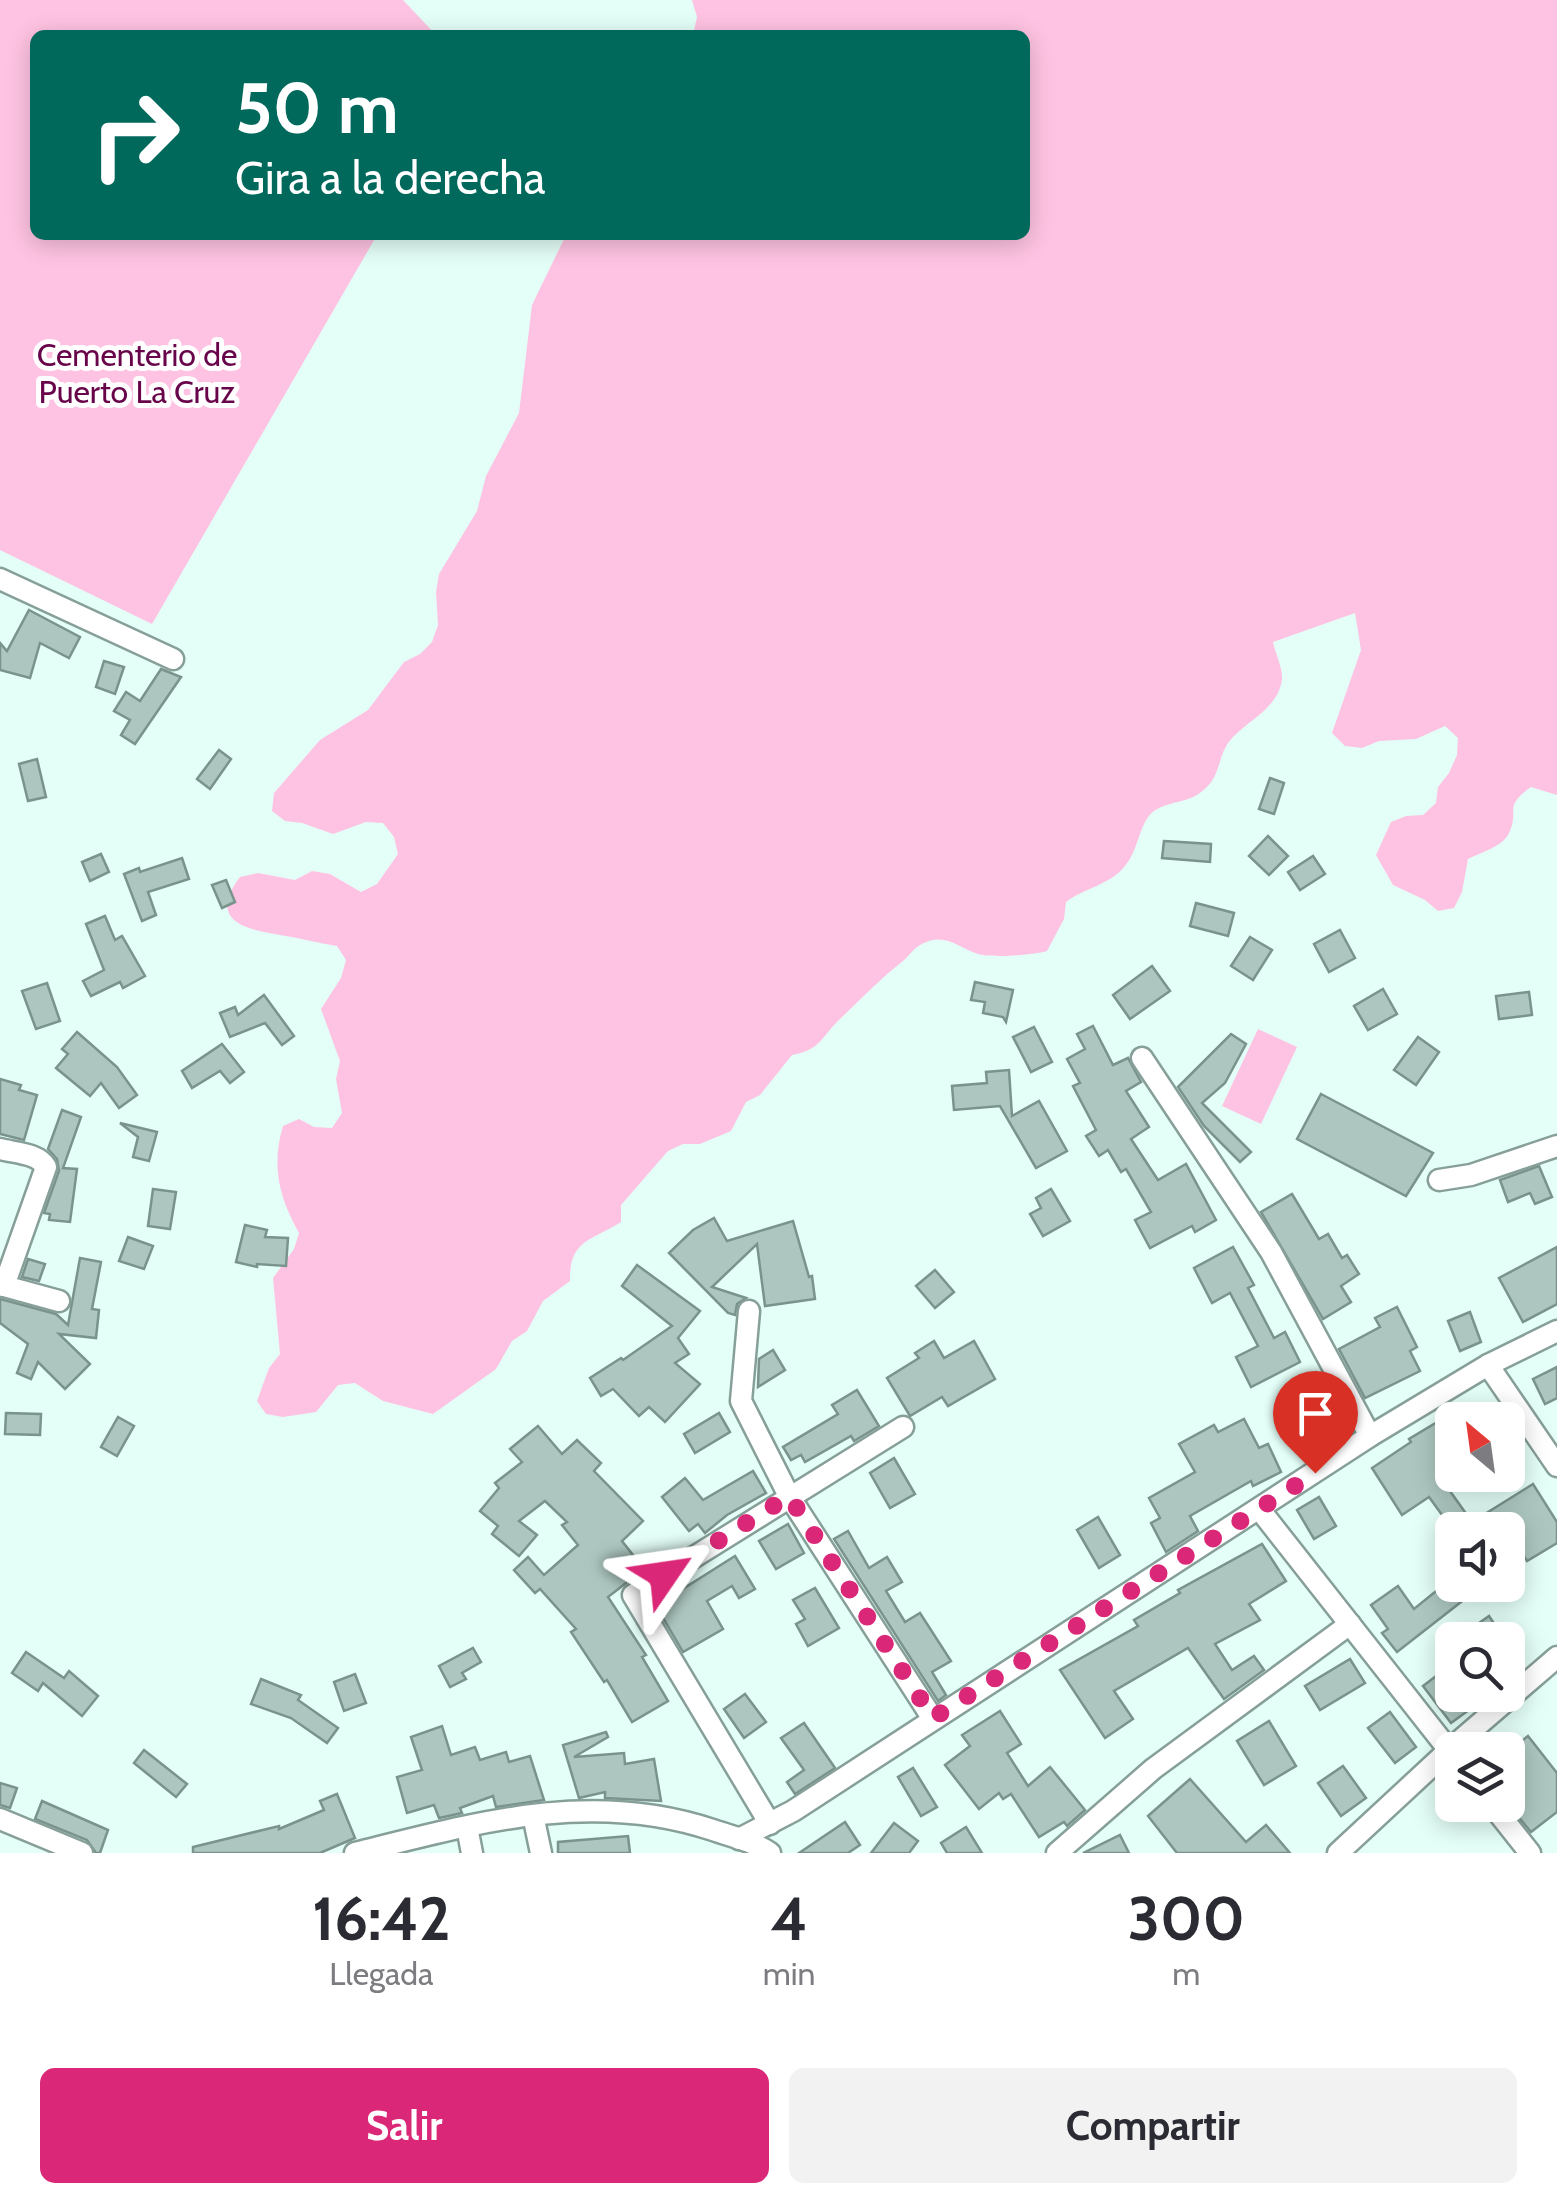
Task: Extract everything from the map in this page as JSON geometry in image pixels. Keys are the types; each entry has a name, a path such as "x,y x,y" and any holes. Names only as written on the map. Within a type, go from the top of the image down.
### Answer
{"street":[{"path":"0,579 173,660"},
{"path":"1142,1058 1271,1252 1370,1436"},
{"path":"1439,1180 1471,1176 1557,1146"},
{"path":"0,1150 42,1160 46,1167 2,1286 59,1302"},
{"path":"749,1311 741,1401 789,1496 933,1718"},
{"path":"739,1838 770,1824 1370,1436 1488,1366 1557,1331"},
{"path":"1488,1366 1557,1466"},
{"path":"770,1824 633,1594 903,1427"},
{"path":"1260,1510 1435,1732"},
{"path":"1057,1853 1153,1769 1350,1624"},
{"path":"1473,1732 1557,1657"},
{"path":"1338,1853 1435,1766"},
{"path":"355,1853 533,1814 600,1809 674,1819 758,1844 770,1853"},
{"path":"533,1814 541,1853"},
{"path":"0,1819 82,1853"},
{"path":"1504,1822 1524,1851"},
{"path":"467,1827 472,1853"}],"green space":[{"name":"Cementerio de Puerto La Cruz","path":"0,0 403,0 431,30 30,30 30,240 374,240 152,624 0,550"},
{"path":"692,0 1557,0 1557,795 1531,787 1522,794 1514,804 1507,837 1468,859 1462,892 1454,908 1438,911 1425,900 1393,885 1376,855 1391,822 1423,815 1436,803 1438,787 1457,755 1458,738 1445,726 1416,739 1379,741 1362,748 1345,746 1332,733 1361,650 1355,613 1273,642 1282,675 1275,697 1227,744 1206,788 1153,812 1119,872 1066,902 1064,919 1047,951 984,955 936,940 918,947 815,1046 792,1055 760,1095 746,1102 731,1131 700,1144 683,1144 668,1151 621,1205 621,1222 578,1249 570,1281 543,1301 527,1331 512,1341 496,1369 433,1414 383,1401 355,1383 338,1385 316,1412 283,1417 266,1414 257,1401 269,1368 280,1354 273,1278 294,1249 299,1233 279,1181 279,1141 283,1126 299,1119 314,1127 332,1128 342,1113 336,1079 340,1061 321,1009 341,978 346,960 337,946 243,926 234,920 227,904 240,877 258,873 295,880 312,871 330,874 361,892 377,884 398,854 394,837 383,823 366,822 333,834 285,821 272,811 274,793 320,740 368,710 404,662 432,642 438,625 439,574 477,511 486,476 519,413 532,305 564,240 1030,240 1030,30 694,30 697,17"},
{"path":"1258,1029 1297,1047 1261,1124 1222,1106"}],"building":[{"path":"29,610 80,637 69,658 40,643 30,678 0,670 0,643 7,651"},
{"path":"104,661 124,667 115,694 96,687"},
{"path":"161,669 181,677 135,744 121,735 130,720 114,711 126,692 140,701"},
{"path":"219,750 231,759 210,789 197,779"},
{"path":"37,759 46,797 28,801 19,764"},
{"path":"1270,778 1284,783 1274,814 1259,809"},
{"path":"1268,836 1288,856 1269,875 1249,856"},
{"path":"1164,841 1211,844 1210,862 1162,858"},
{"path":"101,854 109,872 90,881 82,862"},
{"path":"1313,856 1325,874 1300,890 1288,872"},
{"path":"182,858 189,879 148,892 156,915 142,921 124,874"},
{"path":"226,880 235,902 222,908 212,885"},
{"path":"1196,903 1234,913 1228,936 1190,926"},
{"path":"105,916 115,940 122,936 145,976 123,988 120,982 91,996 83,981 104,970 86,924"},
{"path":"1340,930 1355,958 1329,972 1314,944"},
{"path":"1250,937 1272,950 1253,980 1231,966"},
{"path":"1152,966 1170,991 1130,1019 1113,995"},
{"path":"975,982 1013,990 1006,1022 1003,1017 983,1013 985,1002 971,1000"},
{"path":"47,983 60,1021 36,1029 22,991"},
{"path":"1383,989 1397,1014 1368,1030 1354,1006"},
{"path":"1529,992 1532,1015 1499,1019 1496,996"},
{"path":"264,995 294,1036 282,1045 265,1023 230,1037 220,1013 235,1007 238,1015"},
{"path":"1093,1026 1113,1065 1128,1058 1141,1082 1126,1091 1149,1127 1131,1139 1158,1180 1186,1164 1216,1220 1195,1232 1192,1226 1150,1248 1135,1220 1151,1212 1126,1169 1121,1172 1108,1150 1099,1156 1086,1136 1096,1130 1073,1086 1080,1083 1067,1059 1085,1049 1077,1034"},
{"path":"1034,1027 1052,1062 1031,1072 1013,1037"},
{"path":"77,1032 117,1067 137,1095 119,1108 101,1083 90,1096 56,1068 68,1054 62,1049"},
{"path":"1231,1034 1246,1044 1225,1083 1202,1103 1251,1152 1240,1162 1204,1126 1178,1087"},
{"path":"1418,1037 1439,1052 1416,1085 1394,1070"},
{"path":"222,1044 244,1072 230,1083 220,1071 192,1088 182,1071"},
{"path":"1009,1070 1012,1116 1039,1101 1067,1151 1036,1168 1000,1106 954,1110 952,1086 987,1083 986,1072"},
{"path":"0,1079 37,1095 24,1140 0,1134"},
{"path":"1321,1094 1433,1153 1406,1196 1297,1139"},
{"path":"62,1110 81,1117 63,1168 77,1169 70,1222 49,1220 50,1214 44,1213 59,1171 57,1159 48,1149"},
{"path":"120,1123 157,1132 149,1161 133,1157 138,1137"},
{"path":"1539,1166 1552,1197 1535,1204 1530,1193 1508,1202 1500,1180"},
{"path":"153,1189 176,1192 170,1229 148,1226"},
{"path":"1051,1189 1070,1221 1043,1236 1030,1214 1041,1208 1036,1198"},
{"path":"1292,1194 1319,1239 1328,1234 1342,1258 1347,1255 1359,1274 1341,1286 1351,1302 1323,1319 1261,1212"},
{"path":"714,1218 727,1241 793,1221 809,1277 812,1276 815,1299 765,1306 757,1244 712,1287 746,1298 737,1304 735,1315 728,1313 669,1253 693,1230"},
{"path":"245,1225 267,1230 265,1237 288,1238 286,1266 257,1267 236,1262"},
{"path":"128,1237 153,1246 144,1269 119,1261"},
{"path":"1233,1247 1254,1285 1248,1288 1274,1338 1285,1332 1300,1362 1251,1387 1236,1357 1258,1346 1230,1293 1212,1303 1194,1268"},
{"path":"1557,1247 1557,1304 1523,1322 1499,1278"},
{"path":"80,1258 101,1262 92,1309 99,1310 96,1338 59,1334 90,1364 65,1389 38,1362 31,1379 17,1373 28,1344 0,1323 0,1299 56,1314 68,1325"},
{"path":"28,1259 45,1264 39,1281 22,1277"},
{"path":"637,1265 700,1311 678,1338 689,1354 675,1363 700,1384 665,1422 649,1407 639,1416 613,1389 601,1396 590,1378 672,1326 622,1286"},
{"path":"935,1270 954,1292 935,1308 916,1286"},
{"path":"1397,1307 1417,1347 1410,1351 1420,1371 1365,1398 1339,1349 1380,1327 1375,1318"},
{"path":"1470,1312 1481,1342 1460,1351 1448,1321"},
{"path":"934,1341 944,1358 974,1341 995,1379 948,1406 942,1397 910,1416 887,1378 919,1358 915,1353"},
{"path":"773,1350 785,1370 758,1387 759,1359"},
{"path":"1557,1367 1557,1398 1545,1404 1533,1379"},
{"path":"857,1390 879,1426 854,1441 851,1436 805,1462 801,1455 791,1460 783,1447 838,1414 832,1405"},
{"path":"6,1413 41,1414 40,1435 5,1434"},
{"path":"719,1413 730,1432 695,1453 684,1434"},
{"path":"118,1417 134,1426 117,1456 101,1447"},
{"path":"1244,1419 1259,1448 1268,1444 1281,1472 1253,1486 1251,1481 1190,1516 1198,1531 1166,1552 1151,1523 1160,1518 1149,1498 1195,1472 1179,1444 1214,1425 1218,1432"},
{"path":"1435,1423 1435,1492 1451,1492 1465,1512 1440,1512 1429,1497 1402,1515 1372,1468 1411,1442 1409,1439"},
{"path":"538,1426 562,1454 577,1440 601,1463 594,1471 643,1521 622,1541 644,1569 608,1597 646,1655 642,1657 668,1701 632,1722 571,1632 576,1629 540,1589 535,1593 514,1570 528,1557 544,1575 578,1545 562,1525 567,1522 545,1501 519,1521 537,1535 519,1556 492,1534 498,1526 480,1511 499,1488 495,1483 522,1462 510,1449"},
{"path":"894,1458 915,1494 890,1508 870,1473"},
{"path":"753,1471 766,1493 705,1533 698,1524 689,1531 662,1497 685,1478 703,1500"},
{"path":"1533,1484 1557,1522 1557,1543 1527,1561 1525,1512 1488,1512"},
{"path":"1319,1497 1336,1526 1314,1539 1297,1510"},
{"path":"1098,1517 1120,1555 1099,1568 1077,1530"},
{"path":"788,1524 804,1553 776,1569 759,1541"},
{"path":"848,1531 869,1568 887,1557 902,1582 886,1591 905,1622 920,1613 951,1661 932,1672 946,1695 938,1701 834,1539"},
{"path":"1262,1544 1286,1581 1249,1604 1260,1620 1215,1644 1232,1670 1254,1656 1264,1670 1224,1699 1188,1648 1114,1691 1133,1719 1105,1738 1060,1670 1138,1626 1134,1620 1180,1593 1178,1590"},
{"path":"735,1556 755,1589 739,1598 732,1586 707,1601 723,1629 683,1652 656,1606"},
{"path":"1398,1586 1414,1609 1435,1592 1435,1602 1461,1602 1397,1652 1382,1633 1388,1629 1371,1605"},
{"path":"815,1588 839,1628 808,1646 796,1624 805,1619 793,1600"},
{"path":"473,1648 481,1662 462,1673 466,1679 450,1687 439,1666"},
{"path":"26,1652 64,1678 69,1671 98,1696 82,1716 43,1683 38,1691 12,1673"},
{"path":"1350,1659 1365,1683 1320,1710 1305,1686"},
{"path":"355,1674 366,1703 344,1711 334,1682"},
{"path":"1435,1677 1435,1702 1423,1686"},
{"path":"261,1679 301,1695 298,1700 338,1728 327,1743 291,1718 251,1704"},
{"path":"745,1694 766,1722 744,1738 724,1709"},
{"path":"1000,1711 1021,1744 1007,1753 1028,1786 1050,1767 1085,1810 1067,1826 1064,1822 1039,1837 1011,1794 1003,1799 999,1793 979,1809 945,1765 970,1746 962,1735"},
{"path":"1390,1712 1416,1747 1395,1763 1368,1728"},
{"path":"1443,1712 1466,1712 1451,1723"},
{"path":"1269,1721 1296,1766 1264,1785 1237,1741"},
{"path":"804,1723 835,1768 795,1794 787,1782 804,1770 781,1738"},
{"path":"442,1726 451,1755 475,1747 480,1760 506,1752 509,1762 530,1756 544,1800 496,1807 493,1796 460,1808 462,1813 439,1818 434,1805 407,1813 397,1777 422,1770 411,1737"},
{"path":"606,1732 608,1737 574,1757 624,1753 625,1764 654,1759 661,1801 605,1798 605,1792 579,1798 563,1745"},
{"path":"1528,1736 1557,1773 1557,1812 1531,1832 1523,1822"},
{"path":"144,1750 187,1784 176,1797 134,1763"},
{"path":"1343,1766 1366,1798 1341,1816 1318,1783"},
{"path":"913,1768 937,1807 921,1816 898,1777"},
{"path":"1190,1779 1246,1842 1266,1825 1290,1853 1177,1853 1148,1816"},
{"path":"0,1783 17,1788 10,1808 0,1805"},
{"path":"337,1794 355,1838 320,1853 193,1853 193,1847 279,1829 324,1810 320,1801"},
{"path":"42,1801 108,1830 100,1853 87,1840 35,1819"},
{"path":"845,1822 860,1845 848,1853 799,1853"},
{"path":"894,1823 918,1841 909,1853 871,1853"},
{"path":"966,1827 982,1853 947,1853 941,1843"},
{"path":"1120,1835 1129,1853 1083,1853"},
{"path":"628,1836 630,1853 558,1853 558,1842"}],"route":[{"path":"664,1575 789,1496 933,1718 1315,1473"}]}
